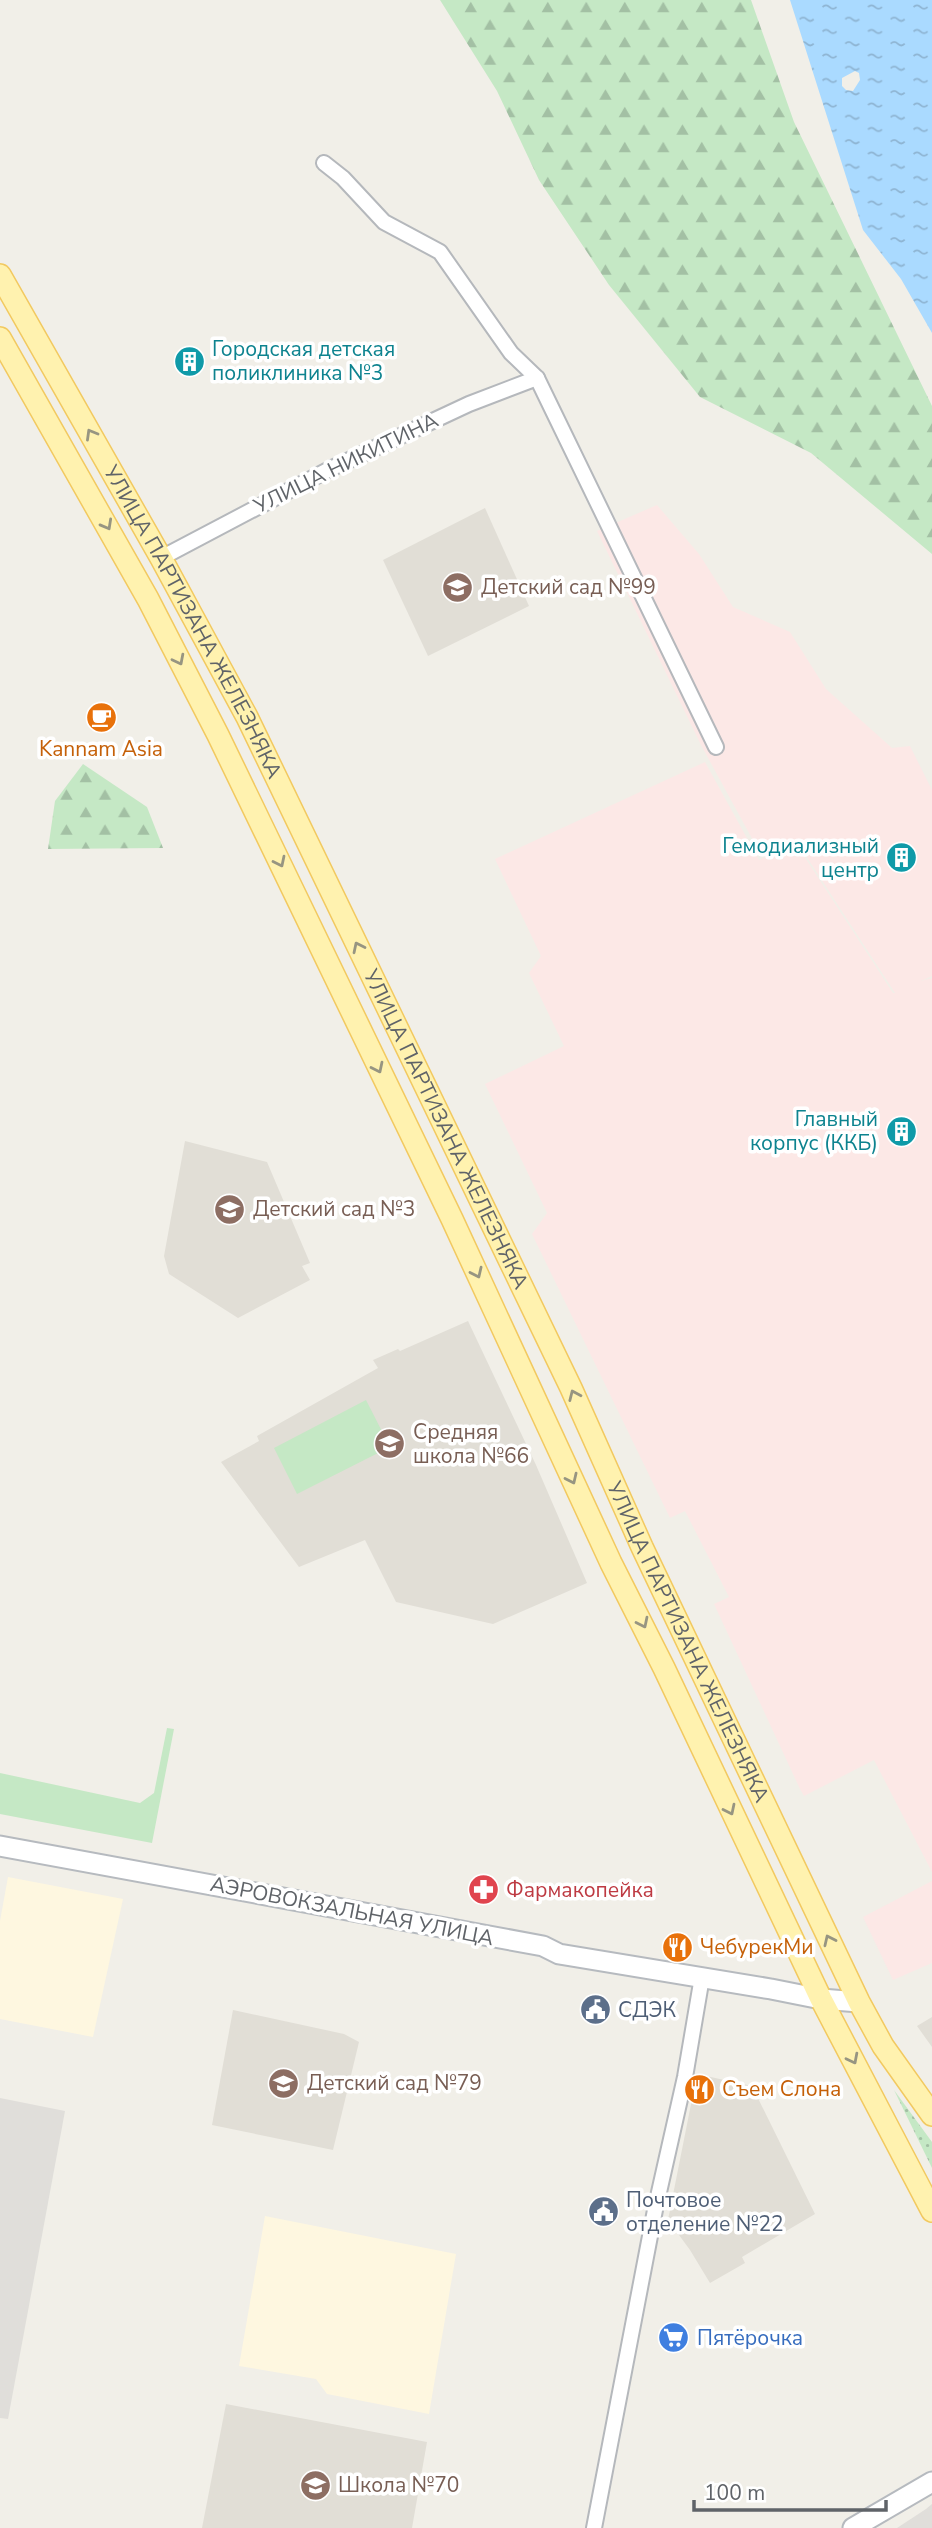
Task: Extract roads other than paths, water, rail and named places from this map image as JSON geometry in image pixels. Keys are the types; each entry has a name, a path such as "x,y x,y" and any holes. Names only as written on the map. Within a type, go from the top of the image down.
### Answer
{"main road":[{"name":"УЛИЦА ПАРТИЗАНА ЖЕЛЕЗНЯКА","path":"0,275 161,558 247,717 560,1364 642,1547 859,2002 883,2046 932,2115"},
{"name":"УЛИЦА ПАРТИЗАНА ЖЕЛЕЗНЯКА","path":"0,338 149,599 218,735 452,1219 611,1563 664,1668 821,1999 932,2210"},
{"path":"218,735 228,738 233,736 243,728 247,717"},
{"path":"257,816 264,798 275,794 286,796"},
{"path":"611,1563 642,1547"},
{"path":"932,2189 929,2197 932,2210"}],"street":[{"path":"324,163 343,178 384,222 440,252 511,353 537,378 716,747"},
{"name":"УЛИЦА НИКИТИНА","path":"161,558 236,517 414,430 469,404 537,378"},
{"name":"АЭРОВОКЗАЛЬНАЯ УЛИЦА","path":"0,1846 543,1946 559,1954 821,1999"},
{"path":"594,2528 655,2210 685,2077 702,1977"},
{"path":"821,1999 859,2002"},
{"path":"853,2528 932,2482"}],"water":[{"path":"790,0 932,0 932,333 901,279 863,230","holes":["855,71 859,73 860,80 853,91 846,90 842,86 842,78"]}],"place":[{"name":"Городская детская поликлиника №3","path":"189,361"},
{"name":"Детский сад №99","path":"458,587"},
{"name":"Kannam Asia","path":"101,717"},
{"name":"Гемодиализный центр","path":"902,858"},
{"name":"Главный корпус (ККБ)","path":"901,1131"},
{"name":"Детский сад №3","path":"230,1209"},
{"name":"Средняя школа №66","path":"390,1444"},
{"name":"Фармакопейка","path":"483,1890"},
{"name":"ЧебурекМи","path":"677,1947"},
{"name":"СДЭК","path":"595,2010"},
{"name":"Детский сад №79","path":"284,2083"},
{"name":"Съем Слона","path":"699,2089"},
{"name":"Почтовое отделение №22","path":"603,2212"},
{"name":"Пятёрочка","path":"674,2338"},
{"name":"Школа №70","path":"315,2485"}]}
